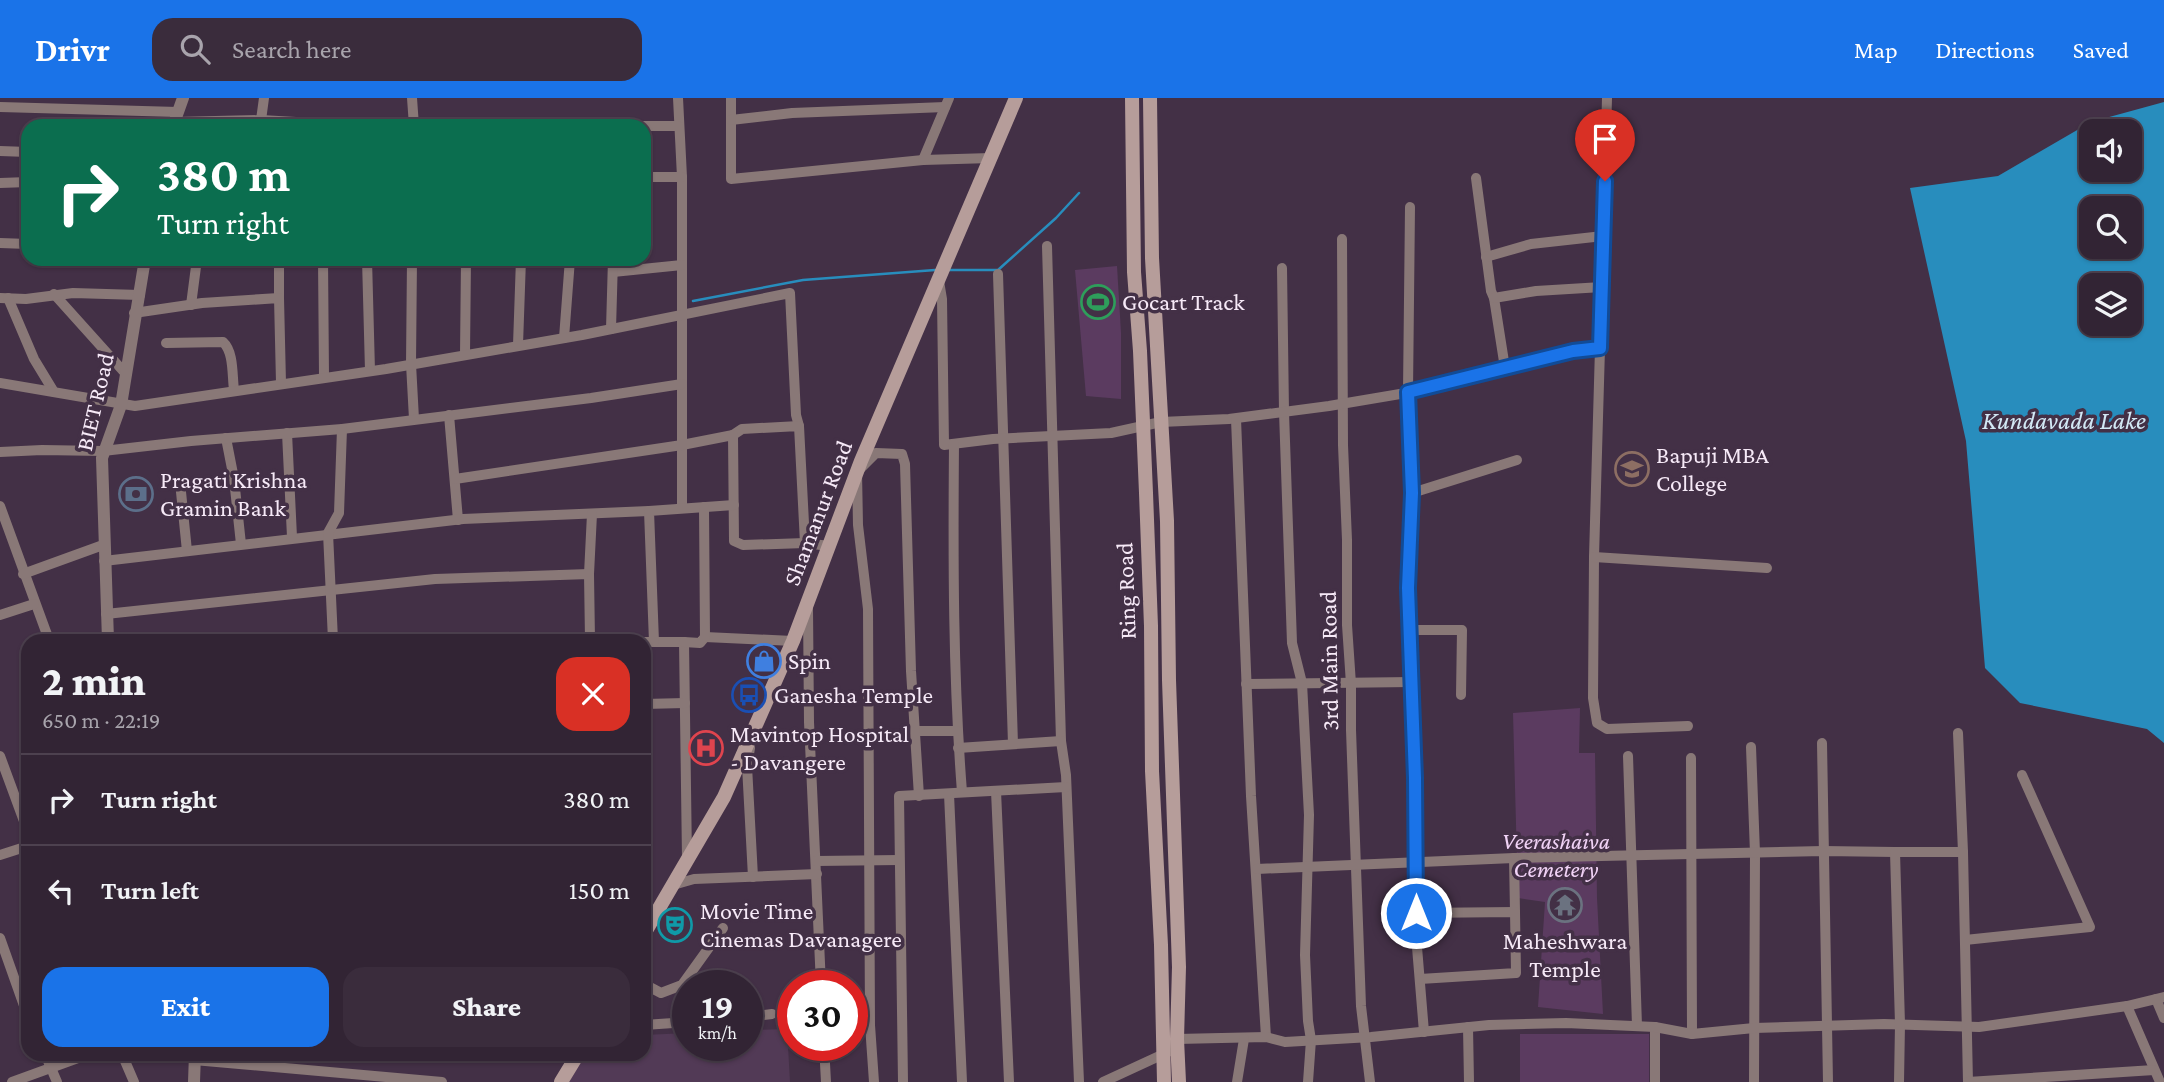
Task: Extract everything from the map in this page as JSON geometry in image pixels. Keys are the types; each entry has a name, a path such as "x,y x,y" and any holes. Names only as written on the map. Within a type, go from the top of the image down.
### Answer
{"main road":[{"name":"Shamanur Road","path":"651,922 724,797 793,641 857,472 1016,98"},
{"name":"Ring Road","path":"1132,98 1134,272 1140,351 1151,626 1152,771 1161,945 1164,1082"},
{"name":"Ring Road","path":"1150,98 1152,258 1167,521 1169,680 1179,940 1179,1082"},
{"path":"561,1082 574,1061"}],"street":[{"path":"175,119 183,98"},
{"path":"261,119 264,98"},
{"path":"412,98 414,119"},
{"path":"678,98 682,177 682,508"},
{"path":"732,98 731,179 923,160 991,158"},
{"path":"1607,98 1594,557 1593,698 1597,723 1607,729 1688,726"},
{"path":"731,120 947,102 923,160"},
{"path":"0,107 162,119"},
{"path":"651,126 678,126"},
{"path":"0,151 21,152"},
{"path":"651,177 682,177"},
{"path":"1476,178 1491,291 1505,368"},
{"path":"0,183 21,182"},
{"path":"1410,207 1408,392 1412,493 1408,588 1416,913 1424,1032"},
{"path":"1486,257 1531,244 1603,236"},
{"name":"3rd Main Road","path":"1342,239 1347,625 1352,684 1351,730 1361,1006 1370,1082"},
{"path":"0,243 21,244"},
{"path":"1048,246 1061,741 1066,787 1079,1082"},
{"path":"613,272 682,265"},
{"name":"BIET Road","path":"108,634 103,545 103,451 121,405 134,313 141,295 144,266"},
{"path":"191,305 196,266"},
{"path":"279,266 281,383"},
{"path":"323,266 324,376"},
{"path":"367,266 370,371"},
{"path":"412,266 411,364 414,419"},
{"path":"465,354 466,266"},
{"path":"518,345 521,266"},
{"path":"564,338 569,266"},
{"path":"611,329 613,266"},
{"path":"1282,268 1292,643 1302,683 1309,815 1304,955 1311,1040 1308,1082"},
{"path":"942,274 944,445 1111,433 1142,424 1236,418 1343,404 1408,392 1573,351 1600,348"},
{"path":"998,274 1013,744"},
{"path":"1494,298 1536,290 1602,288"},
{"path":"0,383 135,406 370,371 564,338 790,292 805,543"},
{"path":"54,392 34,359 4,298 26,299 54,294 141,295"},
{"path":"54,294 125,373"},
{"path":"134,313 279,298"},
{"path":"166,343 223,342 230,353 234,390"},
{"path":"0,452 103,451 342,429 682,384"},
{"path":"449,415 458,520"},
{"path":"1236,418 1251,796 1266,1037"},
{"path":"455,479 682,445 733,435 742,429 799,426"},
{"path":"333,634 328,533 339,513 342,429"},
{"path":"287,433 292,537"},
{"path":"733,435 734,541 743,545 805,543 830,546"},
{"path":"226,438 234,479 240,544"},
{"path":"954,444 953,553 957,731 962,792"},
{"path":"874,1082 870,1025 868,609 858,525 857,472 876,453 902,454 905,464 919,796"},
{"path":"1412,493 1517,460"},
{"path":"180,482 187,551"},
{"path":"104,561 292,537 458,520 734,505"},
{"path":"0,506 46,634"},
{"path":"651,642 700,643 705,637 704,507"},
{"path":"649,511 649,634"},
{"path":"590,634 592,514"},
{"path":"23,574 103,545"},
{"path":"1594,557 1767,568"},
{"path":"106,614 435,579 589,574"},
{"path":"808,600 809,722 820,970"},
{"path":"0,615 34,604"},
{"path":"1409,630 1462,630 1461,695"},
{"path":"705,637 793,641"},
{"path":"684,642 687,859"},
{"path":"1246,684 1412,682"},
{"path":"651,704 685,703"},
{"path":"753,730 747,766 753,877"},
{"path":"915,731 957,731"},
{"path":"1958,733 1968,1082 2154,1070"},
{"path":"958,748 1061,741"},
{"path":"1822,743 1828,1082"},
{"path":"1751,747 1755,853 1754,1082"},
{"path":"0,756 21,813"},
{"path":"1628,756 1636,1026"},
{"path":"1690,758 1693,855 1692,1034"},
{"path":"1965,940 2090,928 2022,775"},
{"path":"903,1082 899,796 1066,787"},
{"path":"996,791 1009,1082"},
{"path":"949,794 962,1082"},
{"path":"0,855 21,848"},
{"path":"1257,869 1824,851 1963,852"},
{"path":"1895,852 1899,1082"},
{"path":"1420,979 1516,973 1514,859"},
{"path":"816,861 899,860"},
{"path":"672,885 694,878 817,874"},
{"path":"1416,913 1515,912"},
{"path":"651,988 661,993 682,985 723,928"},
{"path":"0,938 21,997"},
{"path":"1103,1082 1168,1052 1177,1039 1266,1037 1285,1042 1468,1027 1566,1023 1655,1027 1692,1034 1754,1027 1900,1024 1979,1027 2127,1006 2160,998 2164,1018"},
{"path":"2127,1006 2160,1082"},
{"path":"763,1015 772,1014"},
{"path":"651,1025 672,1023"},
{"path":"1468,1027 1469,1082"},
{"path":"1655,1027 1655,1082"},
{"path":"1237,1082 1244,1039"},
{"path":"48,1061 57,1082"},
{"path":"12,1082 70,1061"},
{"path":"125,1061 134,1082"},
{"path":"194,1082 195,1061"},
{"path":"235,1061 442,1082"},
{"path":"824,1061 825,1082"}],"shaded area":[{"path":"777,1029 777,1061 789,1061 790,1082 569,1082 582,1061 651,1061 651,1035 672,1034 672,1061 763,1061 763,1030"}],"green space":[{"name":"Gocart Track","path":"1117,266 1121,399 1086,396 1075,270"},
{"name":"Veerashaiva Cemetery","path":"1580,708 1579,753 1595,753 1597,898 1603,1014 1538,1007 1545,902 1518,898 1513,713"},
{"path":"1520,1034 1649,1034 1649,1082 1520,1082"}],"water":[{"name":"Kundavada Lake","path":"2164,102 2164,743 2147,729 2020,703 1985,668 1966,441 1910,188 1998,176 2079,129 2079,182 2142,182 2142,119 2102,119"}],"waterway":[{"path":"949,270 998,270 1056,218 1079,193"},
{"path":"693,301 803,280 935,270"}],"place":[{"name":"Gocart Track","path":"1098,302"},
{"name":"Bapuji MBA College","path":"1632,469"},
{"name":"Pragati Krishna Gramin Bank","path":"136,494"},
{"name":"Spin","path":"764,661"},
{"name":"Ganesha Temple","path":"749,695"},
{"name":"Mavintop Hospital - Davangere","path":"706,748"},
{"name":"Maheshwara Temple","path":"1565,905"},
{"name":"Movie Time Cinemas Davanagere","path":"675,925"}],"route":[{"path":"1416,913 1415,778 1408,588 1412,493 1408,392 1573,351 1600,348 1605,181"}]}
